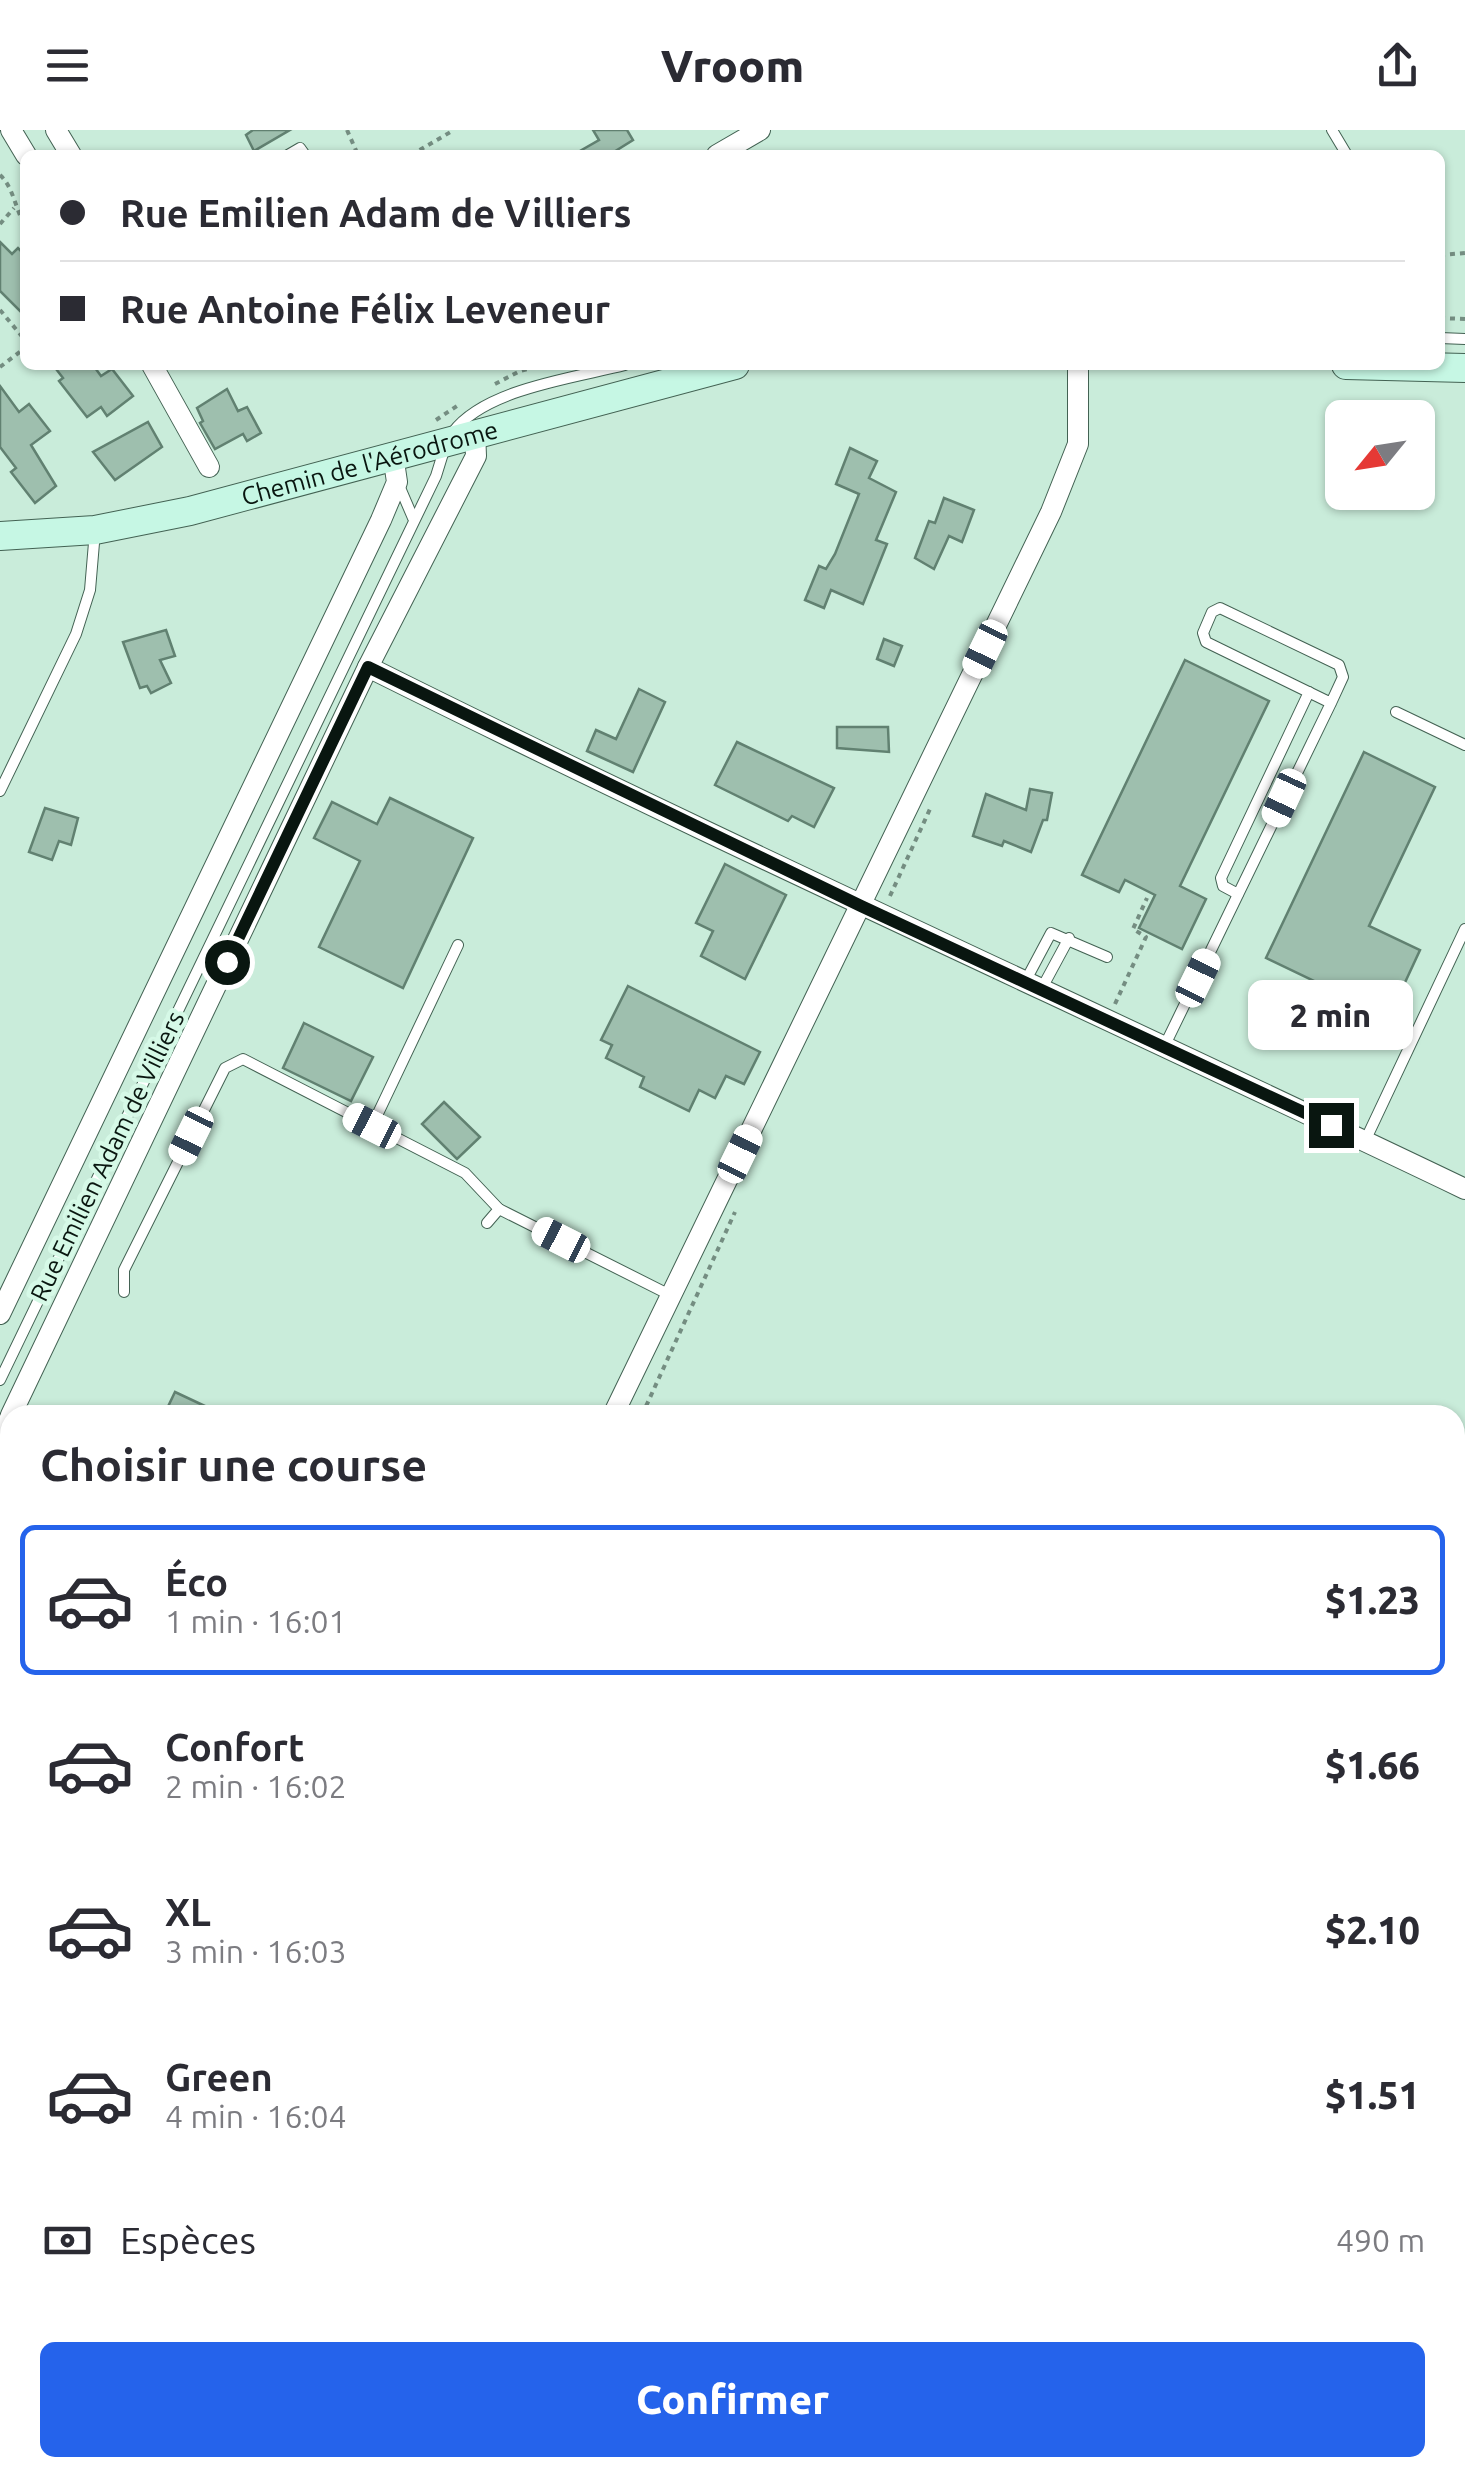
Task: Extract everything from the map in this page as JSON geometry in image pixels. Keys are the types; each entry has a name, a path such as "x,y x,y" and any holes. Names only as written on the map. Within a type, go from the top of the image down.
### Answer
{"main road":[{"name":"Chemin de l'Aérodrome","path":"0,536 95,530 395,469 447,440 716,370"}],"street":[{"path":"725,150 760,130"},
{"path":"155,370 208,467"},
{"path":"618,1405 1072,464 1078,444 1078,370"},
{"name":"Rue Emilien Adam de Villiers","path":"16,1405 368,667 476,456 475,432"},
{"name":"Rue Emilien Adam de Villiers","path":"0,1314 395,469"},
{"path":"368,667 861,906 1165,1045 1465,1189"}],"lane":[{"path":"0,1380 436,476 447,440 462,420 483,406 605,370"},
{"path":"395,469 414,519"},
{"path":"0,791 76,634 90,590 95,530"},
{"path":"1165,1045 1238,894 1331,703 1343,678 1339,664 1220,608 1212,612 1202,633 1206,642 1331,703"},
{"path":"1238,894 1223,886 1222,878 1309,692"},
{"path":"1396,712 1465,745"},
{"path":"1364,1141 1465,929"},
{"path":"1034,984 1051,934 1069,938 1107,957"},
{"path":"1034,984 1069,938"},
{"path":"372,1126 458,944"},
{"path":"124,1292 124,1270 224,1068 244,1059 465,1172 499,1210 670,1294"},
{"path":"487,1223 499,1210"}],"path":[{"path":"420,150 454,130"},
{"path":"0,175 10,184 20,218"},
{"path":"0,224 14,208"},
{"path":"0,310 20,334"},
{"path":"0,367 20,352"},
{"path":"1115,1004 1146,937 1133,929 1146,898"},
{"path":"647,1405 735,1212"}],"building":[{"path":"253,130 290,130 256,150 246,135"},
{"path":"593,130 627,130 633,140 617,150 582,150 599,140"},
{"path":"0,242 12,254 20,250 20,311 0,291"},
{"path":"57,370 97,370 101,376 113,370 133,396 107,416 101,407 87,417 59,381 63,378"},
{"path":"0,386 19,412 29,404 50,431 31,445 56,486 35,503 11,472 16,468 0,447"},
{"path":"227,389 238,411 247,407 261,433 247,441 243,434 215,449 200,423 203,421 197,408"},
{"path":"148,422 162,447 115,480 93,452"},
{"path":"850,448 877,461 869,478 896,492 876,540 887,544 863,604 831,590 824,608 805,600 819,566 826,569 835,554 859,494 836,484"},
{"path":"944,498 974,510 962,542 949,536 934,569 915,558 929,521 935,523"},
{"path":"166,630 175,656 160,660 171,683 151,693 147,686 140,688 123,642"},
{"path":"884,639 902,646 894,666 877,659"},
{"path":"1185,660 1269,701 1180,886 1206,899 1182,949 1139,928 1155,895 1125,880 1119,892 1082,875"},
{"path":"639,689 665,702 633,772 587,751 596,730 616,739"},
{"path":"837,727 888,727 889,752 837,748"},
{"path":"737,742 834,788 814,827 792,816 788,821 715,785"},
{"path":"1364,752 1435,787 1369,926 1420,950 1389,1017 1266,958"},
{"path":"1030,789 1052,793 1047,820 1043,820 1031,852 1004,841 1002,846 973,836 986,794 1026,810"},
{"path":"390,798 473,838 403,988 319,947 360,861 314,838 332,802 377,824"},
{"path":"45,808 78,818 71,845 59,841 52,860 29,852"},
{"path":"725,864 786,895 745,979 701,956 713,931 696,923"},
{"path":"628,986 760,1052 744,1084 726,1076 715,1098 699,1090 689,1111 640,1087 644,1077 606,1058 612,1045 601,1040"},
{"path":"304,1023 373,1057 351,1101 283,1068"},
{"path":"444,1102 480,1137 457,1159 422,1124"},
{"path":"175,1392 203,1405 169,1405"}],"route":[{"path":"227,962 368,667 861,906 1331,1125"}]}
